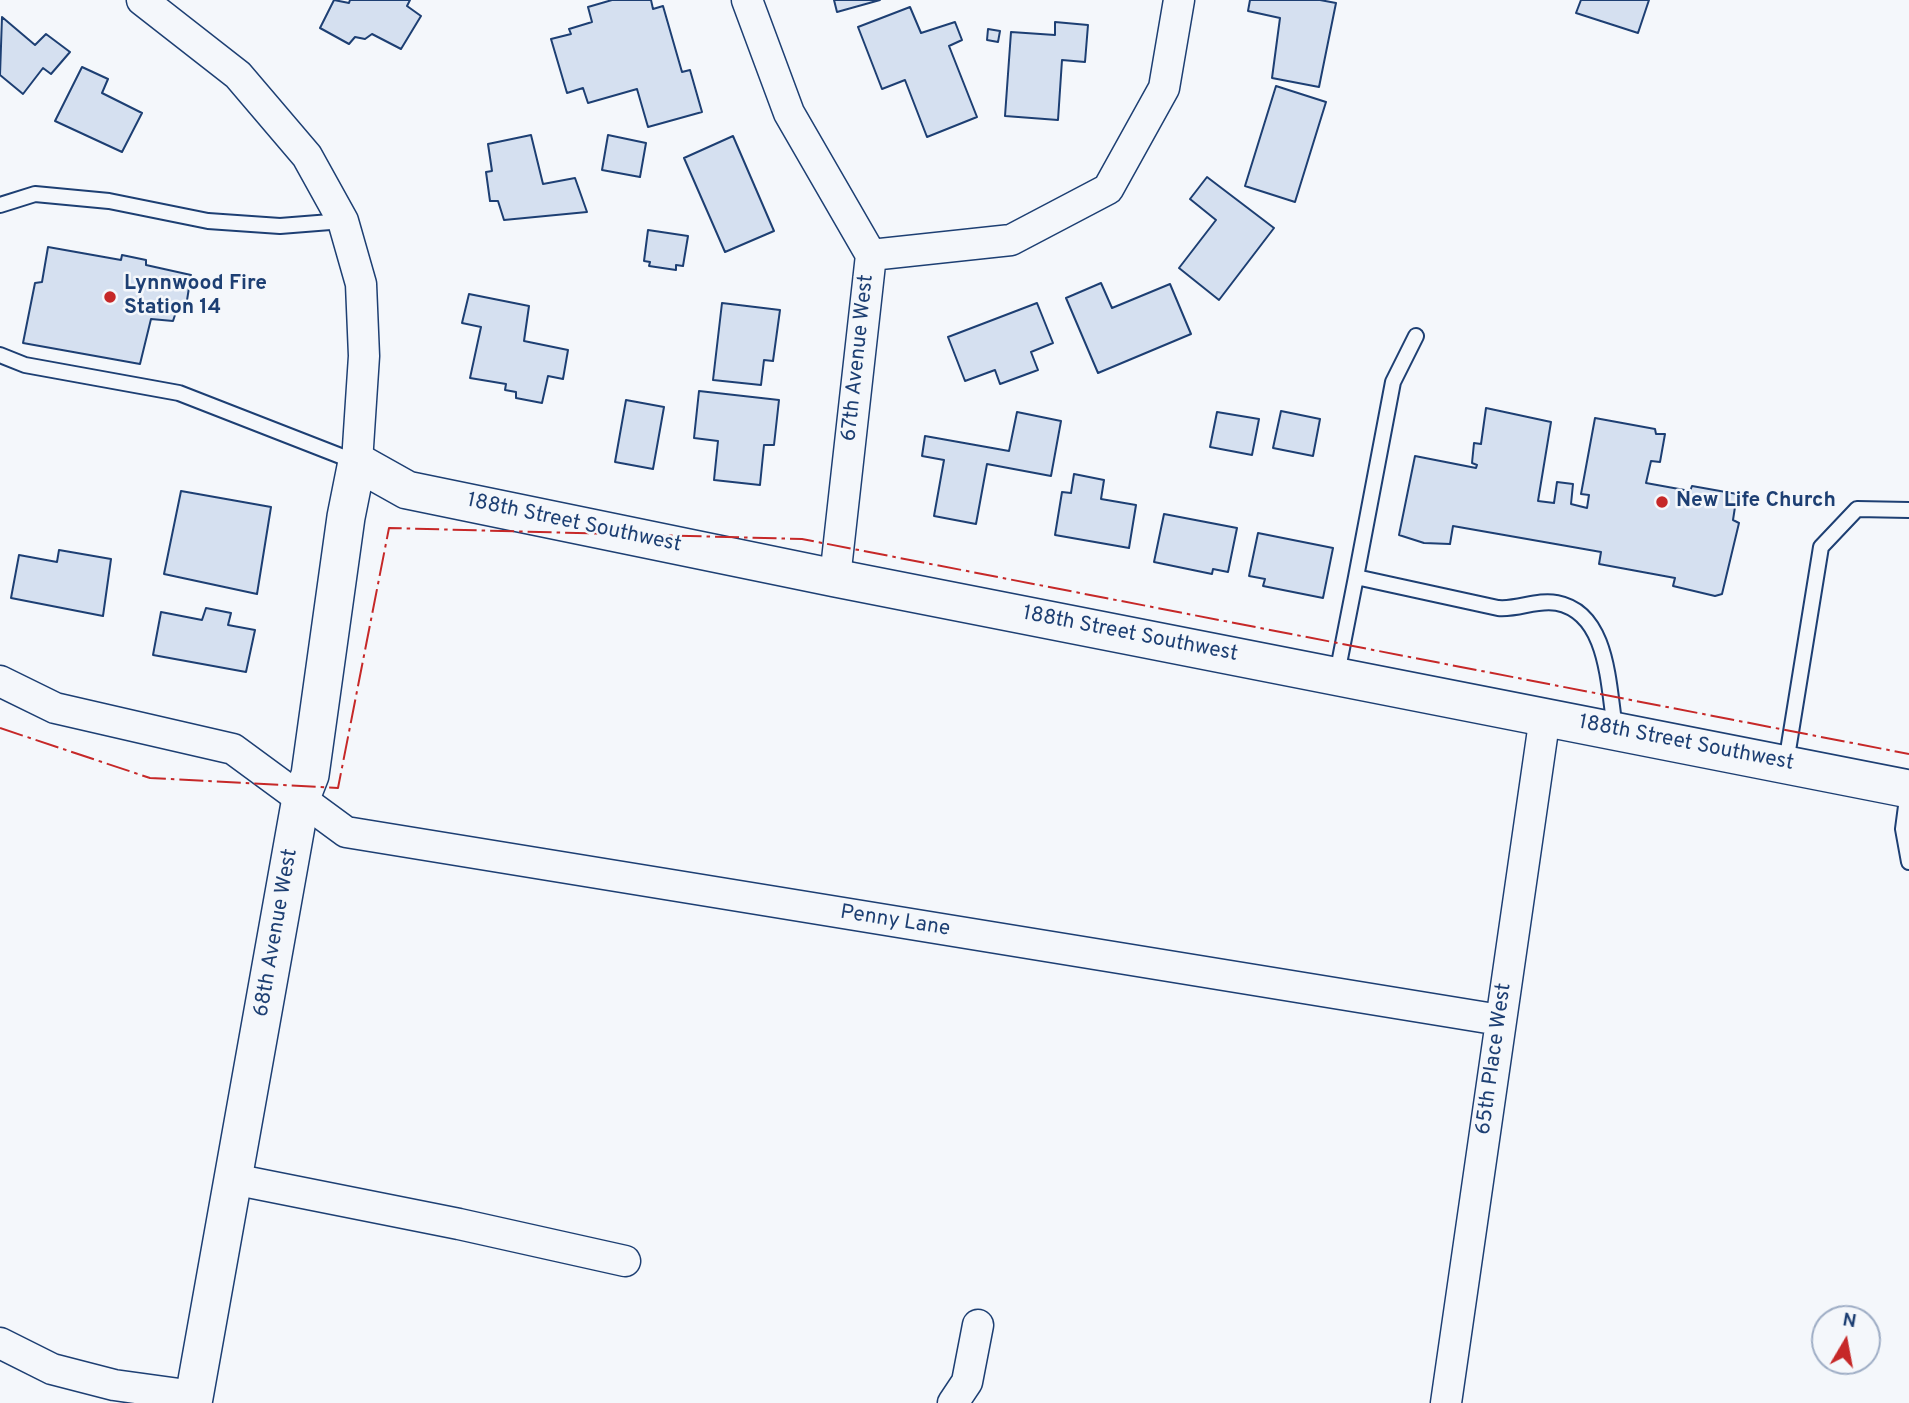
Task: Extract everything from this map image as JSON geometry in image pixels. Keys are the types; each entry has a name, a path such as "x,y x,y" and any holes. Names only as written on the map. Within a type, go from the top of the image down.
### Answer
{"street":[{"path":"143,0 238,75 307,156 343,221 361,284 364,355 357,463"},
{"name":"67th Avenue West","path":"747,0 789,113 871,255 835,578"},
{"path":"871,255 1011,240 1108,189 1164,88 1179,0"},
{"name":"188th Street Southwest","path":"357,463 407,491 1908,789"},
{"name":"68th Avenue West","path":"193,1400 301,798 310,775 346,517 357,463"},
{"name":"Penny Lane","path":"0,681 55,708 233,749 346,832 1500,1020"},
{"name":"65th Place West","path":"1446,1403 1545,716"},
{"path":"233,1179 459,1224 625,1261"},
{"path":"953,1403 967,1382 978,1325"},
{"path":"0,1343 52,1369 114,1385 193,1400"}],"lane":[{"path":"0,205 35,194 109,201 208,221 280,226 343,221"},
{"path":"1337,676 1393,382 1416,336"},
{"path":"0,355 25,365 179,393 357,463"},
{"path":"1786,764 1821,547 1857,509 1909,510"},
{"path":"1356,577 1498,608 1514,610 1537,603 1557,603 1578,611 1592,625 1604,657 1615,730"},
{"path":"1908,789 1903,829 1909,862"}],"building":[{"path":"334,0 349,3 350,0 410,0 407,6 421,16 401,49 372,34 365,39 355,37 349,44 320,28"},
{"path":"612,0 651,0 653,9 663,6 682,72 690,70 702,112 648,127 637,89 588,103 583,88 567,93 551,39 571,34 569,29 592,22 588,7"},
{"path":"834,0 880,0 837,12"},
{"path":"1250,0 1320,0 1336,3 1319,87 1272,78 1280,18 1248,11"},
{"path":"1581,0 1649,0 1638,33 1576,13"},
{"path":"910,7 921,33 955,22 962,40 949,46 977,117 927,137 905,80 882,89 858,27"},
{"path":"2,17 35,45 46,34 70,52 51,74 43,68 23,94 0,75"},
{"path":"1055,22 1088,25 1085,62 1062,60 1058,120 1005,116 1011,32 1055,35"},
{"path":"988,29 1000,31 998,42 987,40"},
{"path":"82,67 108,79 102,93 142,113 122,152 55,121"},
{"path":"1276,86 1326,102 1295,202 1245,186"},
{"path":"531,135 543,184 575,178 587,212 504,220 498,201 490,201 486,172 492,171 488,144"},
{"path":"608,135 646,143 640,177 602,170"},
{"path":"733,136 774,231 725,252 684,158"},
{"path":"1207,177 1274,228 1219,300 1179,268 1216,220 1190,199"},
{"path":"648,230 688,236 683,266 676,265 676,270 649,266 650,262 644,261"},
{"name":"Lynnwood Fire Station 14","path":"48,247 121,260 122,255 146,260 146,265 191,275 185,313 176,312 173,321 151,319 140,364 23,343 35,283 42,282"},
{"path":"1101,283 1112,308 1170,284 1191,334 1098,373 1066,298"},
{"path":"469,294 529,306 524,341 568,350 563,379 548,376 542,403 516,398 516,392 505,390 506,384 470,378 481,327 462,323"},
{"path":"722,303 780,310 773,361 764,360 761,385 713,380"},
{"path":"1037,303 1053,343 1031,352 1038,370 1000,384 995,370 965,381 948,337"},
{"path":"699,391 779,400 774,445 764,445 760,485 714,480 718,441 694,438"},
{"path":"626,400 664,407 653,469 615,462"},
{"name":"New Life Church","path":"1486,408 1551,422 1538,501 1554,503 1557,482 1573,484 1571,504 1587,508 1589,495 1581,494 1595,418 1655,429 1656,434 1665,434 1660,462 1651,461 1646,483 1690,491 1692,486 1737,494 1733,520 1739,523 1722,594 1715,596 1673,586 1675,578 1599,564 1601,552 1453,526 1450,544 1424,543 1399,535 1415,456 1476,468 1477,465 1472,463 1474,443 1481,444"},
{"path":"1281,411 1320,419 1313,456 1273,448"},
{"path":"1017,412 1061,421 1051,476 987,464 976,524 934,516 944,460 922,456 925,436 1009,451"},
{"path":"1217,412 1259,419 1252,455 1210,447"},
{"path":"1074,474 1104,480 1101,499 1136,505 1129,548 1055,535 1062,492 1071,493"},
{"path":"181,491 271,507 257,594 164,574"},
{"path":"1164,514 1237,528 1228,572 1213,569 1212,574 1154,562"},
{"path":"1258,533 1333,548 1323,598 1263,586 1265,579 1249,576"},
{"path":"59,550 111,559 103,616 11,598 19,555 57,562"},
{"path":"206,608 231,613 228,625 255,630 246,672 153,655 161,612 202,620"}],"power":[{"path":"0,728 150,778 338,788 389,528 802,539 1909,754"}],"place":[{"name":"Lynnwood Fire Station 14","path":"110,297"},
{"name":"New Life Church","path":"1662,502"}]}
